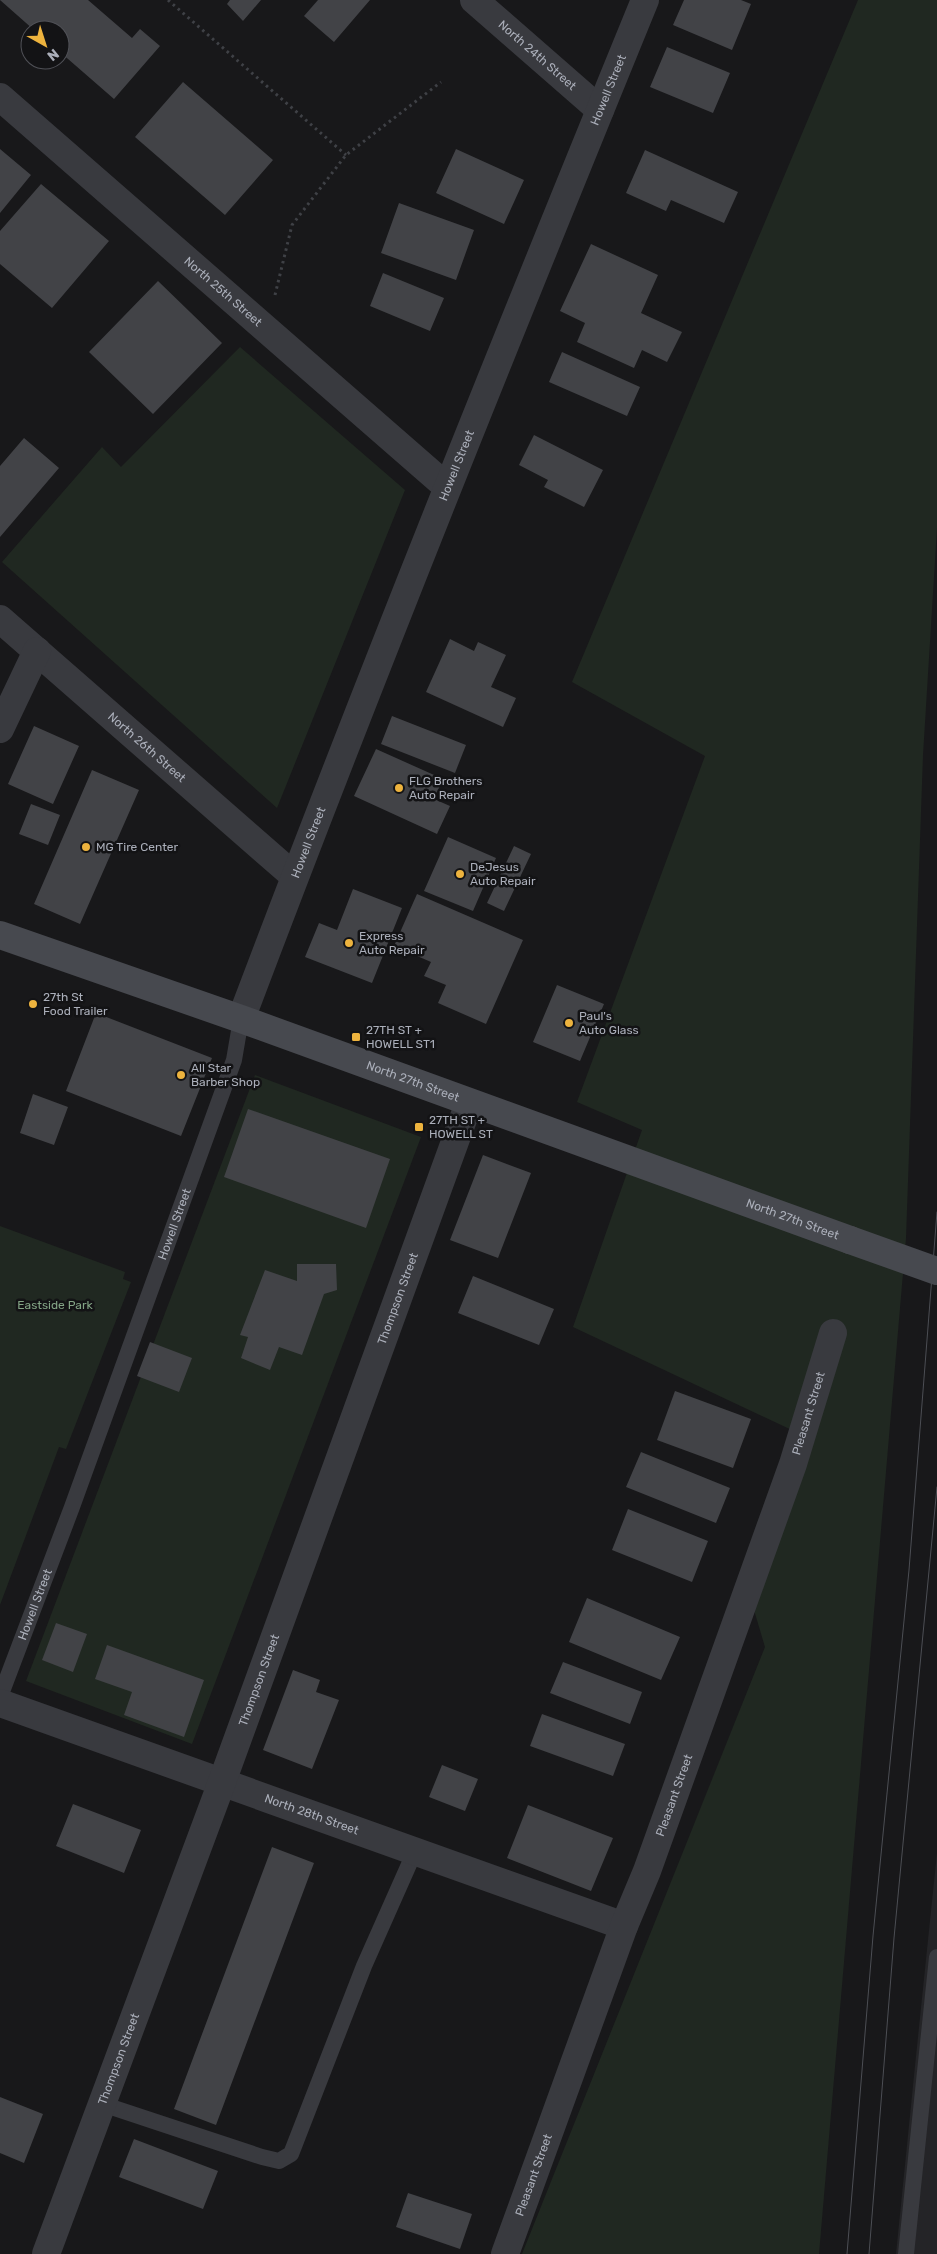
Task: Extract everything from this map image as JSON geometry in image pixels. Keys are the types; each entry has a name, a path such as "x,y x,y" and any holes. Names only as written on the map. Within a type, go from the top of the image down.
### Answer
{"main road":[{"name":"North 27th Street","path":"0,934 241,1019 937,1271"}],"street":[{"name":"North 24th Street","path":"474,0 600,110"},
{"name":"Howell Street","path":"241,1019 294,876 349,742 447,487 646,0"},
{"name":"North 25th Street","path":"0,97 447,487"},
{"name":"North 26th Street","path":"0,619 294,876"},
{"path":"0,729 37,651"},
{"name":"Thompson Street","path":"46,2254 222,1782 469,1103"},
{"name":"Pleasant Street","path":"505,2254 624,1926 647,1871 793,1464 833,1334"},
{"name":"North 28th Street","path":"0,1702 624,1926"}],"lane":[{"name":"Howell Street","path":"0,1697 72,1507 234,1060 241,1019"},
{"path":"102,2104 262,2158 278,2161 291,2154 364,1966 415,1851"},
{"path":"906,2254 937,1958"}],"path":[{"path":"168,0 346,155"},
{"path":"266,329 292,225 346,155 440,82"}],"shaded area":[{"path":"937,1853 937,2254 896,2254 915,2066"}],"green space":[{"path":"858,0 937,0 937,528 923,755 906,1238 819,2254 522,2254 765,1647 754,1610 811,1439 573,1327 642,1130 577,1102 705,756 572,682"},
{"path":"240,347 405,490 277,808 2,562 102,447 121,467"},
{"path":"255,1075 421,1137 192,1744 26,1681"},
{"name":"Eastside Park","path":"0,1226 125,1272 123,1279 131,1282 66,1449 59,1447 0,1605"}],"building":[{"path":"0,0 88,0 132,38 140,29 160,46 114,99 70,61 70,20 23,20"},
{"path":"230,0 261,0 243,21 227,4"},
{"path":"318,0 370,0 334,42 304,16"},
{"path":"684,0 741,0 751,4 732,50 673,25"},
{"path":"667,47 730,73 713,113 650,87"},
{"path":"183,82 273,160 225,215 135,137"},
{"path":"0,149 31,175 0,213"},
{"path":"456,149 524,180 504,224 436,193"},
{"path":"645,150 738,192 724,223 671,200 666,211 626,193"},
{"path":"41,184 109,241 52,308 0,264 0,231"},
{"path":"399,203 474,230 456,280 381,253"},
{"path":"591,244 658,275 641,313 682,332 667,362 642,350 634,368 577,342 585,323 560,311"},
{"path":"383,273 444,298 430,331 370,306"},
{"path":"158,281 222,343 153,414 89,352"},
{"path":"562,352 640,387 627,416 549,382"},
{"path":"534,435 603,470 584,507 544,487 548,480 519,465"},
{"path":"24,438 59,468 0,537 0,466"},
{"path":"450,639 474,651 478,642 506,655 491,687 516,698 503,727 426,692"},
{"path":"392,716 466,745 455,773 381,744"},
{"path":"34,726 79,746 53,804 8,784"},
{"name":"FLG Brothers Auto Repair","path":"376,749 443,779 434,799 450,806 437,834 354,796"},
{"name":"MG Tire Center","path":"92,770 139,790 80,924 34,904"},
{"path":"31,804 60,815 48,845 19,834"},
{"name":"DeJesus Auto Repair","path":"448,837 496,858 473,911 424,891"},
{"path":"514,846 531,854 504,911 487,903"},
{"name":"Express Auto Repair","path":"353,889 402,908 372,983 305,957 319,923 337,930"},
{"path":"417,894 523,940 486,1024 438,1003 446,985 424,976 431,962 394,946"},
{"name":"Paul's Auto Glass","path":"557,985 604,1004 580,1061 533,1042"},
{"path":"96,1013 212,1058 181,1136 66,1091"},
{"path":"33,1094 68,1107 54,1145 20,1133"},
{"path":"248,1109 390,1159 366,1228 224,1177"},
{"path":"483,1155 531,1173 498,1258 450,1240"},
{"path":"297,1264 336,1264 337,1290 324,1294 302,1355 279,1347 270,1370 241,1358 248,1337 240,1335 265,1270 297,1281"},
{"path":"473,1276 554,1309 539,1345 458,1313"},
{"path":"150,1342 192,1358 179,1392 137,1376"},
{"path":"675,1391 751,1419 733,1468 657,1440"},
{"path":"641,1452 730,1488 716,1523 626,1487"},
{"path":"628,1509 708,1541 692,1582 612,1550"},
{"path":"587,1598 680,1637 661,1680 569,1642"},
{"path":"56,1623 87,1634 73,1672 42,1660"},
{"path":"107,1645 204,1680 184,1737 124,1715 132,1692 95,1679"},
{"path":"563,1662 642,1692 630,1724 550,1693"},
{"path":"293,1670 320,1680 316,1692 339,1700 312,1769 263,1750"},
{"path":"542,1714 625,1744 613,1776 530,1746"},
{"path":"442,1765 478,1779 465,1811 429,1797"},
{"path":"73,1804 141,1830 124,1873 56,1846"},
{"path":"528,1805 613,1838 591,1891 507,1858"},
{"path":"272,1847 314,1863 216,2125 174,2109"},
{"path":"0,2097 43,2114 24,2163 0,2153"},
{"path":"134,2139 218,2171 203,2209 119,2177"},
{"path":"408,2193 472,2214 460,2249 396,2227"}],"tram line":[{"path":"847,2254 873,1936 909,1570 937,1212"},
{"path":"869,2254 894,1938 937,1487"}],"place":[{"name":"FLG Brothers Auto Repair","path":"399,788"},
{"name":"MG Tire Center","path":"86,847"},
{"name":"DeJesus Auto Repair","path":"460,874"},
{"name":"Express Auto Repair","path":"349,943"},
{"name":"27th St Food Trailer","path":"33,1004"},
{"name":"Paul's Auto Glass","path":"569,1023"},
{"name":"27TH ST + HOWELL ST1","path":"356,1037"},
{"name":"All Star Barber Shop","path":"181,1075"},
{"name":"27TH ST + HOWELL ST","path":"419,1127"}]}
